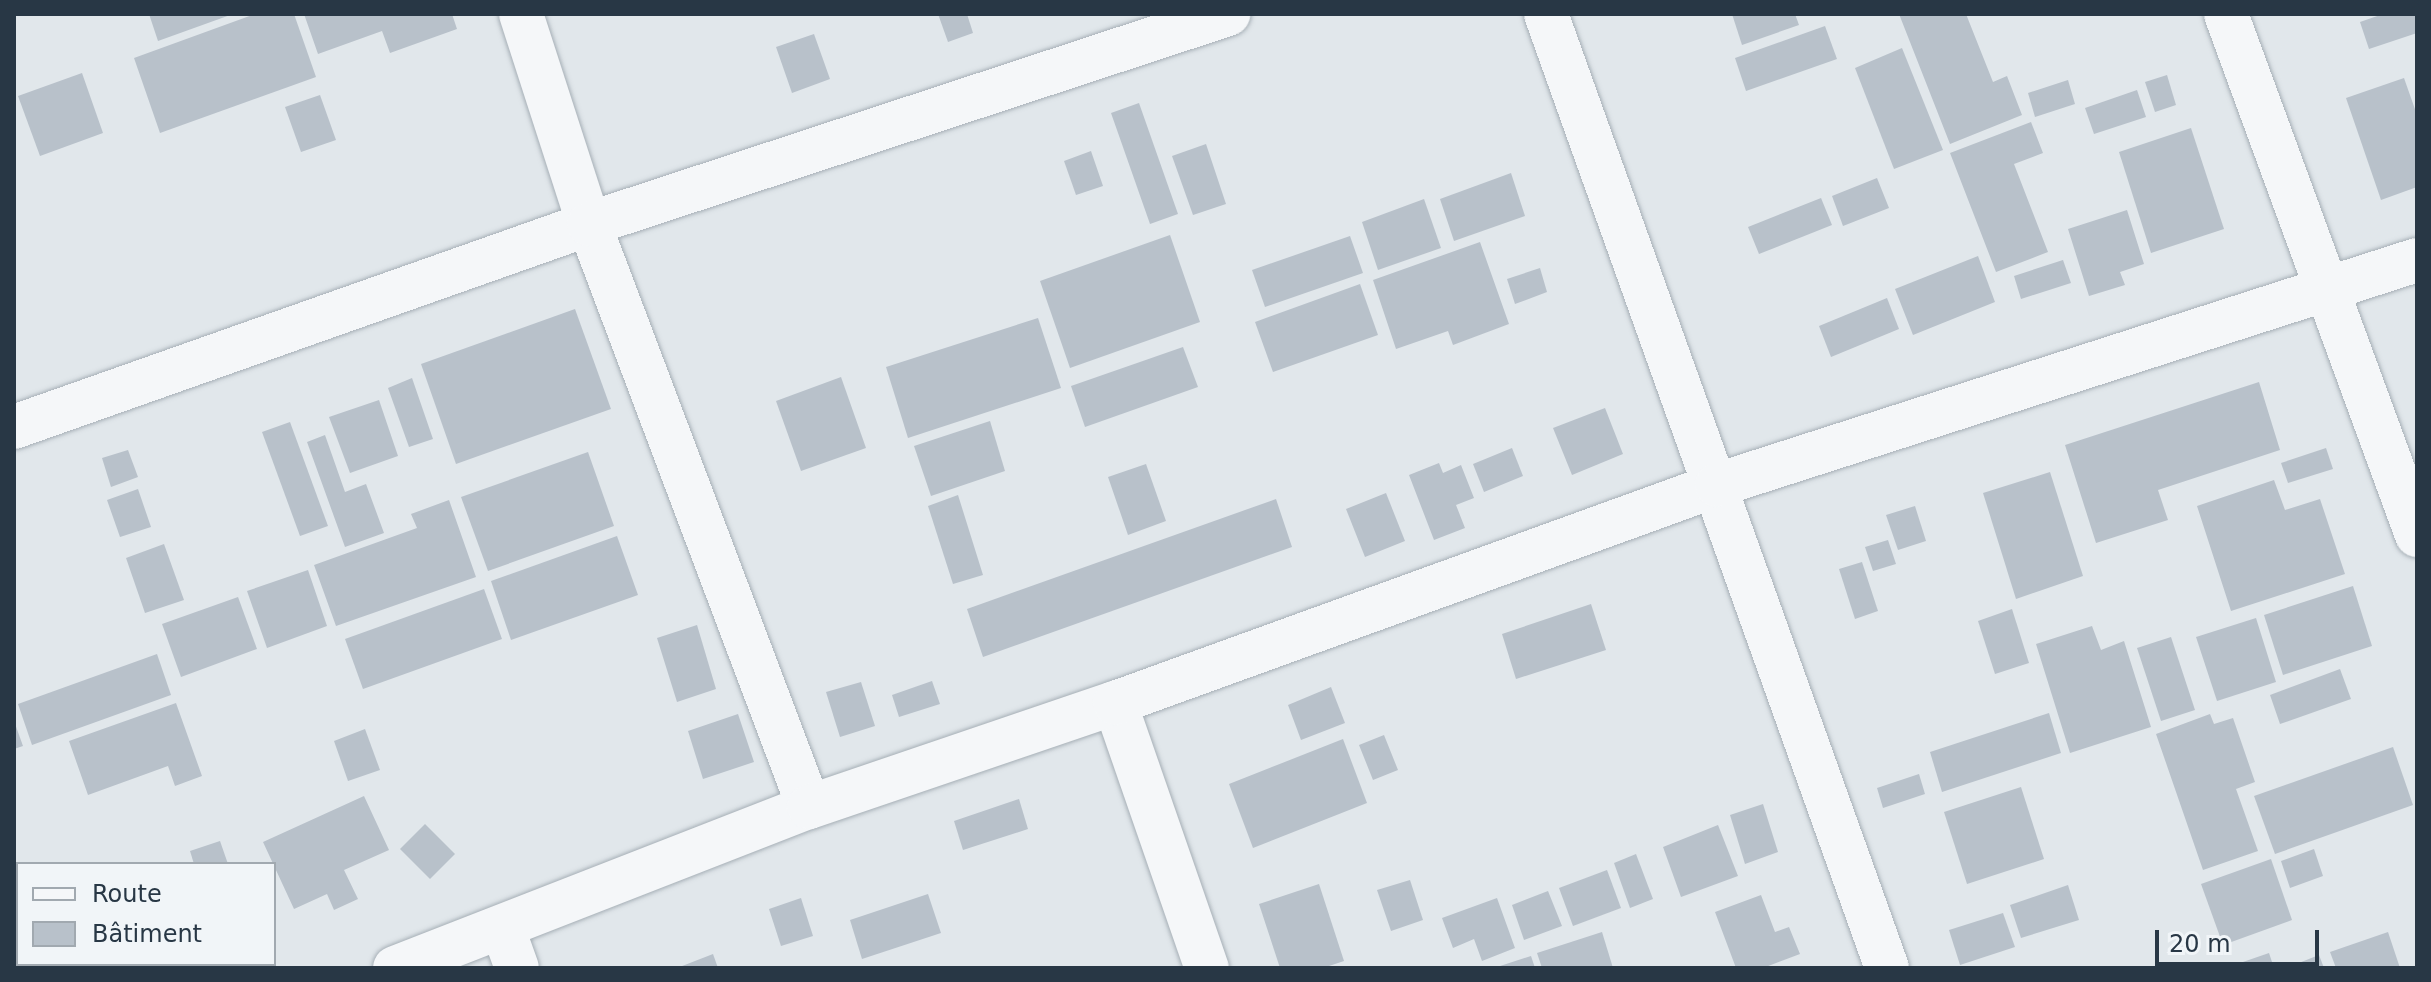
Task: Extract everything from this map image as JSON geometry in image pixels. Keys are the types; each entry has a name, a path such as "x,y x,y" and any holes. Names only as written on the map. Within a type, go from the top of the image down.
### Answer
{"street":[{"path":"521,14 589,224 809,807"},
{"path":"14,427 589,224 1228,14"},
{"path":"1546,14 1717,485 1887,968"},
{"path":"2226,14 2417,535"},
{"path":"395,968 510,948 809,807 1115,703 1717,485 2417,260"},
{"path":"1115,703 1207,968"}],"building":[{"path":"149,14 233,14 158,41"},
{"path":"255,14 294,14 316,77 160,133 134,58"},
{"path":"304,14 452,14 457,29 390,53 382,31 318,54"},
{"path":"938,14 967,14 973,33 948,42"},
{"path":"1732,14 1795,14 1799,25 1742,45"},
{"path":"1899,14 1966,14 1993,82 2007,76 2022,115 1950,144"},
{"path":"2383,14 2417,14 2417,33 2369,49 2360,22"},
{"path":"1825,26 1837,59 1746,91 1735,58"},
{"path":"814,34 830,79 792,93 776,47"},
{"path":"1902,48 1943,150 1894,169 1855,68"},
{"path":"82,73 103,133 40,156 18,96"},
{"path":"2167,75 2176,105 2155,112 2145,82"},
{"path":"2404,78 2417,115 2417,187 2381,200 2346,98"},
{"path":"2068,80 2075,104 2035,117 2028,93"},
{"path":"2137,90 2146,117 2094,134 2085,108"},
{"path":"320,95 336,140 301,152 285,107"},
{"path":"1139,103 1178,214 1150,224 1111,113"},
{"path":"2031,122 2043,153 2014,164 2048,252 1996,272 1950,153"},
{"path":"2191,128 2224,229 2151,253 2119,152"},
{"path":"1206,144 1226,204 1193,215 1172,156"},
{"path":"1091,151 1103,186 1076,195 1064,161"},
{"path":"1511,173 1525,216 1454,241 1440,199"},
{"path":"1877,178 1889,208 1843,226 1832,196"},
{"path":"1821,198 1832,225 1759,254 1748,227"},
{"path":"1424,199 1441,248 1378,270 1362,222"},
{"path":"2127,210 2144,264 2120,272 2125,285 2089,296 2068,229"},
{"path":"1170,235 1200,322 1070,368 1040,281"},
{"path":"1350,236 1363,273 1265,307 1252,270"},
{"path":"1480,242 1509,324 1453,345 1448,331 1396,349 1373,280"},
{"path":"1978,256 1995,302 1913,335 1895,289"},
{"path":"2063,260 2071,283 2021,299 2014,276"},
{"path":"1540,268 1547,292 1515,304 1507,279"},
{"path":"1360,284 1378,335 1273,372 1255,322"},
{"path":"1887,298 1899,329 1831,357 1819,326"},
{"path":"575,309 611,409 456,464 421,364"},
{"path":"1038,318 1061,388 908,438 886,367"},
{"path":"1183,347 1198,387 1085,427 1071,386"},
{"path":"841,377 866,448 801,471 776,401"},
{"path":"412,378 433,439 409,447 388,388"},
{"path":"2259,382 2280,450 2158,490 2168,520 2096,543 2065,445"},
{"path":"379,400 398,456 350,473 329,417"},
{"path":"1605,408 1623,454 1572,475 1553,428"},
{"path":"990,421 1005,471 931,496 914,446"},
{"path":"290,422 328,526 300,536 262,432"},
{"path":"325,435 345,492 366,484 384,533 345,547 307,442"},
{"path":"1512,448 1523,476 1484,492 1473,464"},
{"path":"2326,448 2333,469 2288,483 2281,463"},
{"path":"128,450 138,477 111,487 102,458"},
{"path":"588,452 614,526 488,571 461,497"},
{"path":"1439,463 1443,473 1461,465 1474,498 1456,505 1465,528 1434,540 1409,475"},
{"path":"1146,464 1166,521 1128,535 1108,477"},
{"path":"2050,472 2083,576 2016,599 1983,493"},
{"path":"2274,480 2285,510 2320,499 2345,574 2231,611 2197,506"},
{"path":"138,489 151,527 120,537 107,500"},
{"path":"1386,493 1405,541 1365,557 1346,509"},
{"path":"958,495 983,575 953,584 928,506"},
{"path":"1276,499 1292,547 983,657 967,609"},
{"path":"449,500 476,577 336,626 314,565 417,528 411,514"},
{"path":"1915,506 1926,541 1898,550 1886,515"},
{"path":"617,536 638,595 511,640 491,581"},
{"path":"1888,540 1896,564 1873,571 1865,547"},
{"path":"164,544 184,600 145,613 126,558"},
{"path":"1862,562 1878,611 1855,619 1839,569"},
{"path":"308,570 327,626 267,648 247,591"},
{"path":"2353,586 2372,646 2283,675 2264,615"},
{"path":"484,589 502,639 363,689 345,639"},
{"path":"238,597 257,649 181,677 162,624"},
{"path":"1591,604 1606,650 1516,679 1502,634"},
{"path":"2012,609 2029,663 1995,674 1978,621"},
{"path":"2256,618 2276,682 2217,701 2196,637"},
{"path":"697,625 716,689 677,702 657,638"},
{"path":"2092,626 2101,650 2124,641 2151,727 2070,753 2036,644"},
{"path":"2171,637 2195,710 2161,721 2137,648"},
{"path":"157,654 171,695 32,745 18,704"},
{"path":"2340,669 2351,699 2280,724 2270,695"},
{"path":"932,681 940,704 899,717 892,695"},
{"path":"861,682 875,726 840,737 826,692"},
{"path":"1331,687 1345,723 1301,740 1288,705"},
{"path":"176,703 202,776 175,786 168,766 88,795 69,741"},
{"path":"2049,713 2061,753 1942,792 1930,752"},
{"path":"738,714 754,762 703,779 688,731"},
{"path":"2210,714 2214,724 2233,718 2255,782 2236,789 2258,851 2203,870 2156,734"},
{"path":"14,721 23,746 14,749"},
{"path":"365,729 380,770 348,781 334,741"},
{"path":"1384,735 1398,770 1373,780 1359,745"},
{"path":"1343,739 1367,803 1253,848 1229,784"},
{"path":"2393,747 2413,805 2275,854 2254,796"},
{"path":"1919,774 1925,794 1883,808 1877,788"},
{"path":"2021,787 2044,859 1967,884 1944,812"},
{"path":"364,796 389,850 344,870 358,899 334,910 327,894 294,909 276,870 276,862 272,862 263,842"},
{"path":"1019,799 1028,829 963,850 954,821"},
{"path":"1763,804 1778,852 1745,864 1730,815"},
{"path":"425,824 455,854 430,879 400,849"},
{"path":"1718,825 1738,876 1681,897 1663,847"},
{"path":"220,841 227,862 193,862 190,851"},
{"path":"2314,849 2323,876 2290,888 2281,861"},
{"path":"1636,854 1653,899 1630,908 1614,863"},
{"path":"2271,859 2292,920 2223,945 2201,884"},
{"path":"1607,870 1621,908 1573,926 1559,888"},
{"path":"1410,880 1423,920 1391,931 1377,890"},
{"path":"1319,884 1344,961 1323,968 1280,968 1259,904"},
{"path":"2068,885 2079,920 2021,938 2010,905"},
{"path":"1548,891 1562,926 1524,940 1512,905"},
{"path":"928,894 941,933 862,959 850,920"},
{"path":"1761,895 1775,932 1789,927 1800,954 1763,968 1736,968 1715,912"},
{"path":"801,898 813,936 781,946 769,909"},
{"path":"1497,898 1515,948 1482,961 1474,939 1453,948 1442,918"},
{"path":"2003,913 2015,947 1960,965 1949,930"},
{"path":"1602,932 1613,968 1542,968 1537,953"},
{"path":"2388,932 2400,968 2336,968 2330,952"},
{"path":"2269,953 2274,968 2242,968 2240,963"},
{"path":"713,954 718,968 677,968"},
{"path":"2319,955 2324,968 2286,968"},
{"path":"1531,956 1535,968 1497,967"}]}
